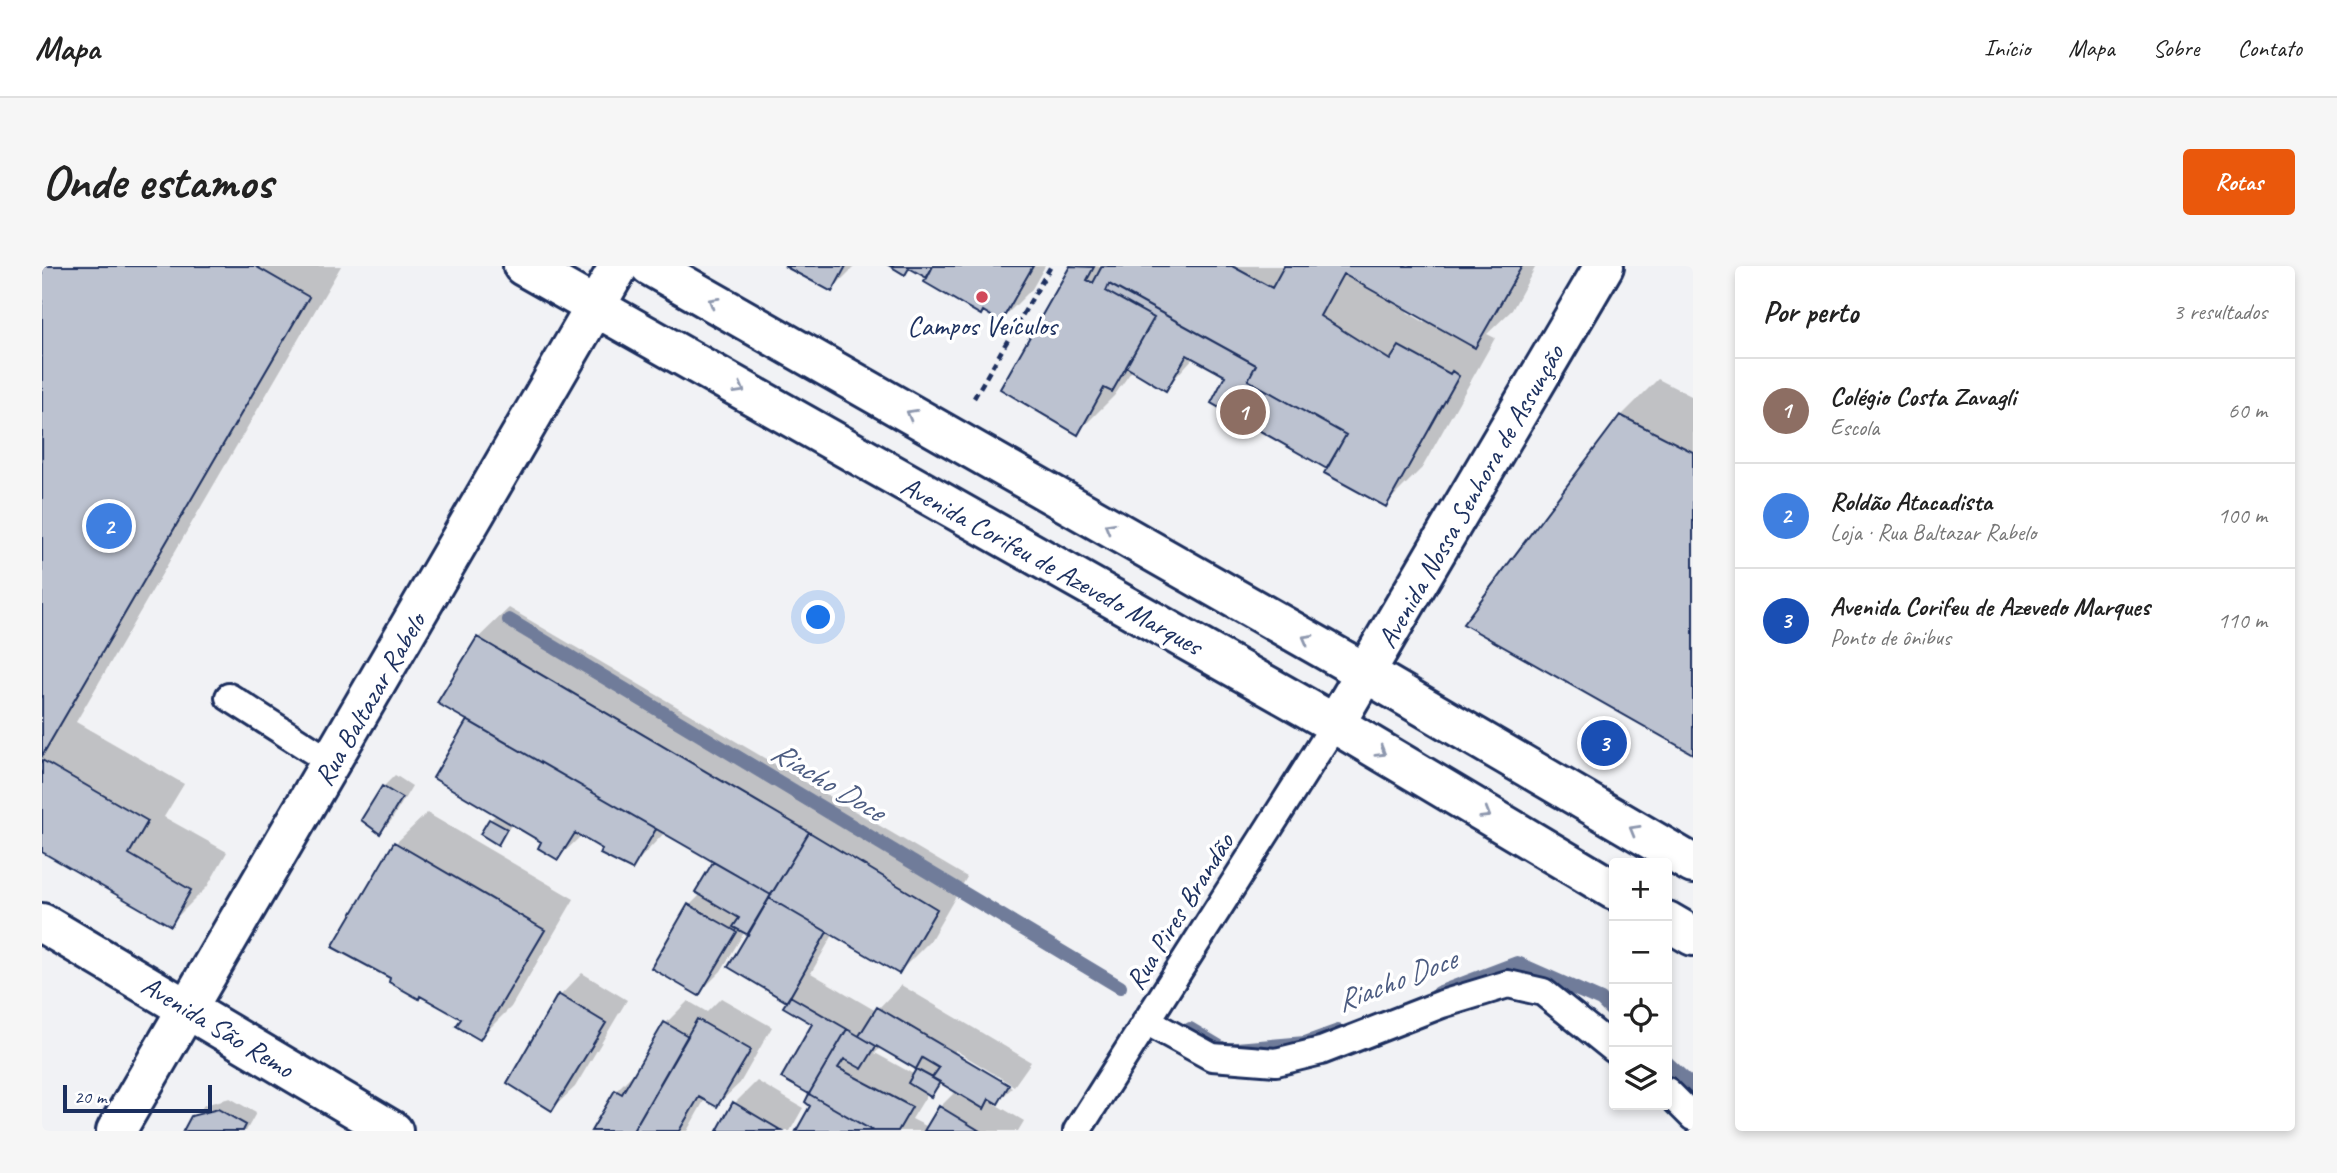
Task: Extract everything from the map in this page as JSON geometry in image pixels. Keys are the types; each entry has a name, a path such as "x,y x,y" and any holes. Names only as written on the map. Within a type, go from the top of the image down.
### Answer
{"main road":[{"name":"Avenida Corifeu de Azevedo Marques","path":"523,266 1335,724 1609,887"},
{"name":"Rua Baltazar Rabelo","path":"116,1131 619,266"},
{"path":"650,266 1366,673 1693,864"},
{"name":"Avenida Nossa Senhora de Assunção","path":"1335,724 1604,266"},
{"name":"Avenida São Remo","path":"42,923 393,1131"},
{"path":"1672,924 1693,936"}],"lane":[{"path":"229,697 332,763"},
{"name":"Rua Pires Brandão","path":"1077,1131 1335,724"},
{"path":"1146,1021 1212,1057 1276,1062 1321,1051 1442,1004 1508,984 1543,992 1612,1047"},
{"path":"1672,1096 1693,1117"}],"path":[{"path":"951,437 1051,266"}],"building":[{"path":"42,266 255,266 309,297 42,756"},
{"path":"784,266 846,266 832,292"},
{"path":"890,266 933,266 927,278 909,268 905,275"},
{"name":"Campos Veículos","path":"933,266 1033,266 1001,322 983,311 981,315 924,282"},
{"path":"1070,266 1094,267 1087,280 1093,283 1102,266 1232,266 1272,288 1284,266 1522,266 1475,348 1343,274 1320,316 1390,360 1399,346 1450,374 1452,371 1459,376 1386,507 1324,473 1346,435 1248,380 1256,365 1109,284 1106,291 1154,318 1112,392 1104,388 1078,435 1000,389"},
{"path":"1109,284 1256,365 1248,380 1346,435 1327,469 1211,403 1225,376 1187,355 1166,391 1126,367 1154,318 1106,291"},
{"path":"1620,415 1693,452 1693,754 1463,624"},
{"path":"477,637 809,832 771,895 437,703"},
{"path":"467,720 656,829 632,870 600,854 602,849 575,833 558,860 538,848 541,842 433,778"},
{"path":"42,760 148,821 129,854 191,890 171,926 42,852"},
{"path":"382,786 402,798 380,834 361,820"},
{"path":"489,819 507,829 498,845 480,834"},
{"path":"809,832 937,909 899,974 769,898"},
{"path":"394,842 545,930 480,1040 456,1026 461,1019 420,996 419,999 389,982 390,978 332,947"},
{"path":"713,862 771,895 748,935 733,927 739,918 695,892"},
{"path":"769,898 827,932 787,1002 728,967"},
{"path":"688,904 737,932 699,996 651,968"},
{"path":"558,994 606,1023 552,1111 507,1083"},
{"path":"790,996 847,1029 809,1094 781,1078 812,1024 783,1007"},
{"path":"877,1007 1009,1085 998,1104 989,1099 984,1109 932,1078 939,1068 922,1058 916,1069 859,1036"},
{"path":"697,1019 751,1050 717,1107 699,1097 679,1131 633,1131"},
{"path":"664,1022 688,1036 633,1131 591,1131 615,1090 622,1094"},
{"path":"847,1029 876,1046 862,1069 844,1059 838,1068 912,1107 898,1131 873,1131 809,1094"},
{"path":"916,1069 940,1082 931,1097 908,1083"},
{"path":"809,1094 873,1131 796,1131 810,1106 805,1102"},
{"path":"733,1102 782,1131 717,1131"},
{"path":"939,1106 980,1131 924,1131"},
{"path":"218,1109 246,1125 243,1131 183,1131 191,1116"}],"waterway":[{"name":"Riacho Doce","path":"509,620 1120,987"},
{"name":"Riacho Doce","path":"1438,993 1517,963 1601,1000 1609,1008"},
{"name":"Riacho Doce","path":"1190,1029 1225,1050 1305,1043 1338,1031"},
{"name":"Riacho Doce","path":"1672,1068 1693,1087"}],"place":[{"name":"Campos Veículos","path":"982,297"},
{"name":"Colégio Costa Zavagli","path":"1243,412"},
{"name":"Roldão Atacadista","path":"109,526"},
{"name":"Avenida Corifeu de Azevedo Marques","path":"1604,743"}]}
